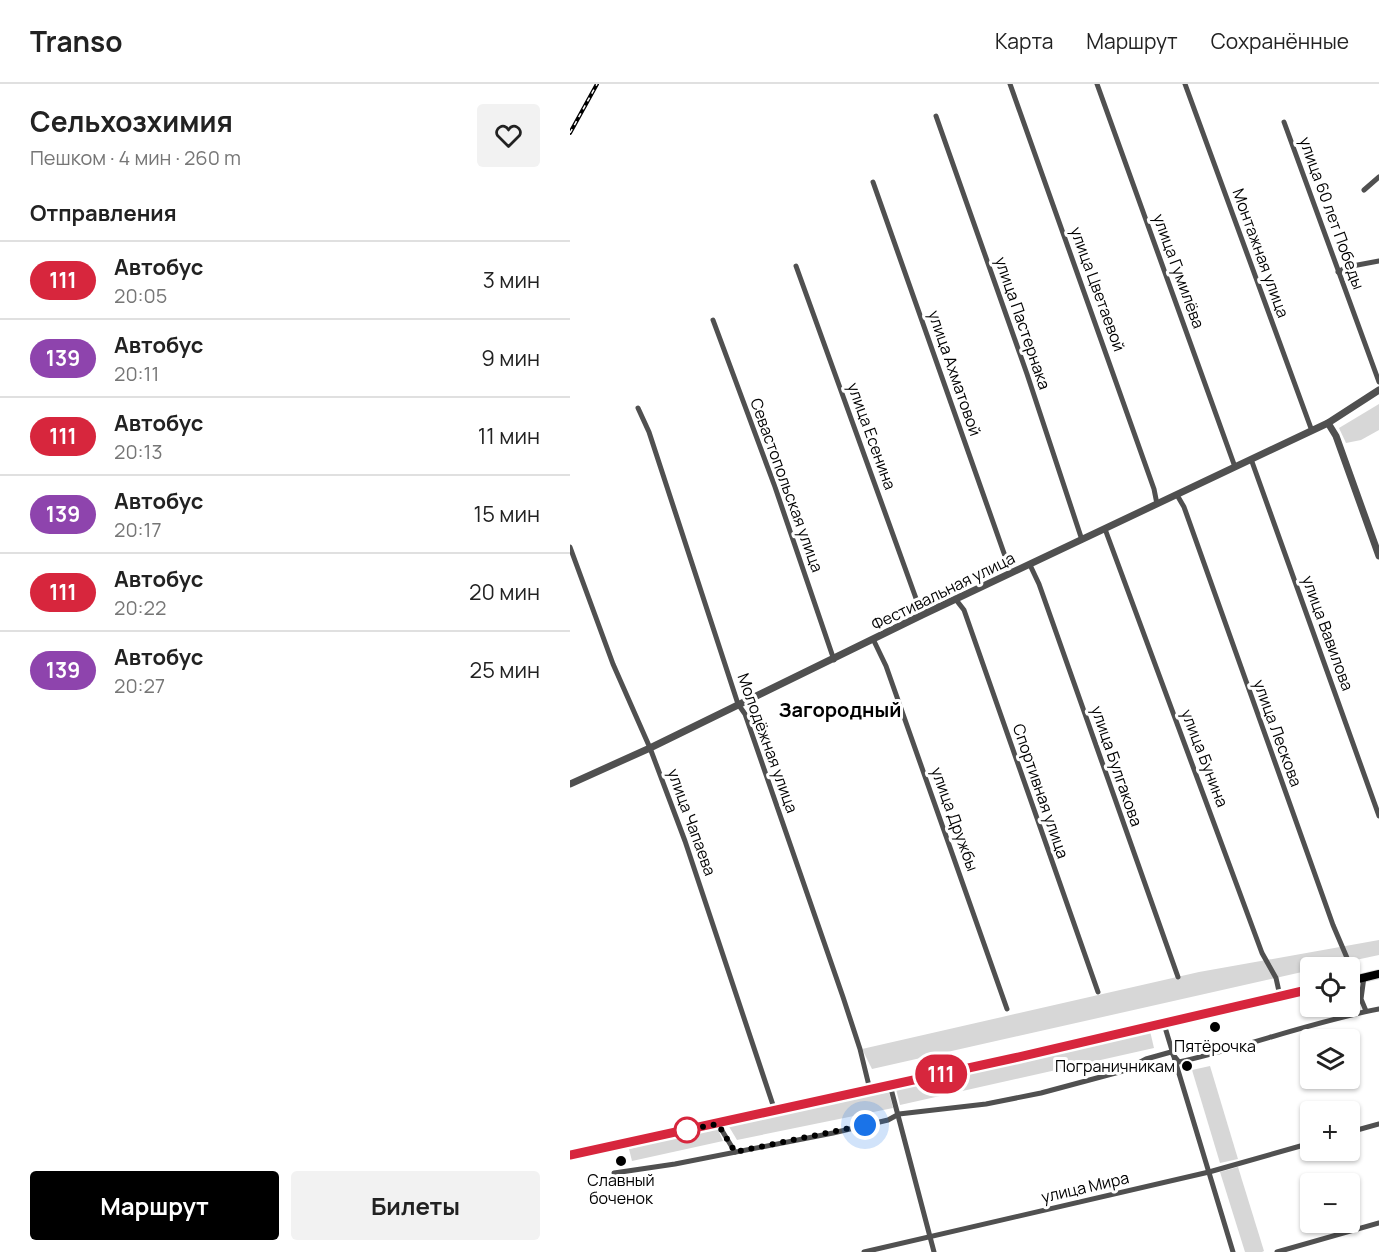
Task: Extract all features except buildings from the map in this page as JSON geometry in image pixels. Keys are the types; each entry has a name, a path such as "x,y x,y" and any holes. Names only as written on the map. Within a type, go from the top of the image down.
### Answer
{"main road":[{"path":"1360,978 1379,974"},
{"path":"570,1155 870,1090 1300,991"}],"street":[{"name":"улица Цветаевой","path":"1010,84 1155,489 1157,504"},
{"name":"улица Гумилёва","path":"1097,84 1234,467"},
{"name":"Монтажная улица","path":"1185,84 1312,431"},
{"name":"улица Пастернака","path":"936,116 1028,374 1082,540"},
{"name":"улица 60 лет Победы","path":"1284,122 1379,382"},
{"path":"1364,190 1379,177"},
{"name":"улица Ахматовой","path":"873,182 1011,573"},
{"path":"1338,272 1347,267 1379,261"},
{"name":"улица Есенина","path":"796,266 922,615"},
{"name":"Севастопольская улица","path":"713,320 834,660"},
{"name":"Фестивальная улица","path":"570,784 651,748 922,615 957,601 1011,573 1329,423 1379,390"},
{"name":"Молодёжная улица","path":"638,408 649,432 738,704 745,714 843,997 860,1049 870,1090"},
{"path":"1329,423 1336,436 1379,556"},
{"name":"улица Вавилова","path":"1251,459 1379,816"},
{"name":"улица Лескова","path":"1177,495 1184,507 1333,925 1347,957"},
{"name":"улица Бунина","path":"1105,529 1262,953 1276,978 1280,996"},
{"name":"улица Чапаева","path":"570,547 613,664 651,748 685,841 775,1111"},
{"name":"улица Булгакова","path":"1029,565 1039,584 1178,977"},
{"name":"Спортивная улица","path":"957,601 964,610 1098,992"},
{"name":"улица Дружбы","path":"873,639 902,710 1007,1009"},
{"path":"1360,995 1366,1011"},
{"path":"1171,1052 1179,1062 1234,1050 1313,1024 1379,1009"},
{"path":"1164,1024 1233,1252"},
{"path":"614,1173 735,1152 888,1120 899,1114 986,1104 1041,1093 1123,1071 1146,1059 1171,1052"},
{"path":"891,1085 934,1252"},
{"path":"718,1124 735,1152"},
{"path":"1360,1129 1379,1124"},
{"name":"улица Мира","path":"864,1252 1209,1172 1300,1146"},
{"path":"1277,1252 1379,1223"}],"shaded area":[{"path":"1379,404 1379,430 1361,440 1346,443 1339,428"},
{"path":"1379,940 1379,955 1360,959 1360,957 1300,957 1300,972 872,1069 862,1049 1199,972"},
{"path":"1150,1031 1154,1048 900,1105 896,1089"},
{"path":"1210,1066 1238,1159 1220,1163 1192,1070"},
{"path":"889,1092 893,1108 737,1140 728,1125"},
{"path":"717,1127 723,1141 632,1161 629,1149"},
{"path":"1238,1167 1264,1251 1262,1252 1245,1252 1220,1172"}],"railway":[{"path":"570,133 597,84"}],"bus line":[{"name":"111","path":"570,1155 1014,1058 1300,991"}],"place":[{"name":"Пятёрочка","path":"1215,1027"},
{"name":"Пограничникам","path":"1187,1066"},
{"name":"Славный боченок","path":"621,1161"}],"district":[{"name":"Загородный","path":"840,710"}],"route":[{"path":"687,1130 679,1131 718,1124 735,1152 865,1125"}]}
